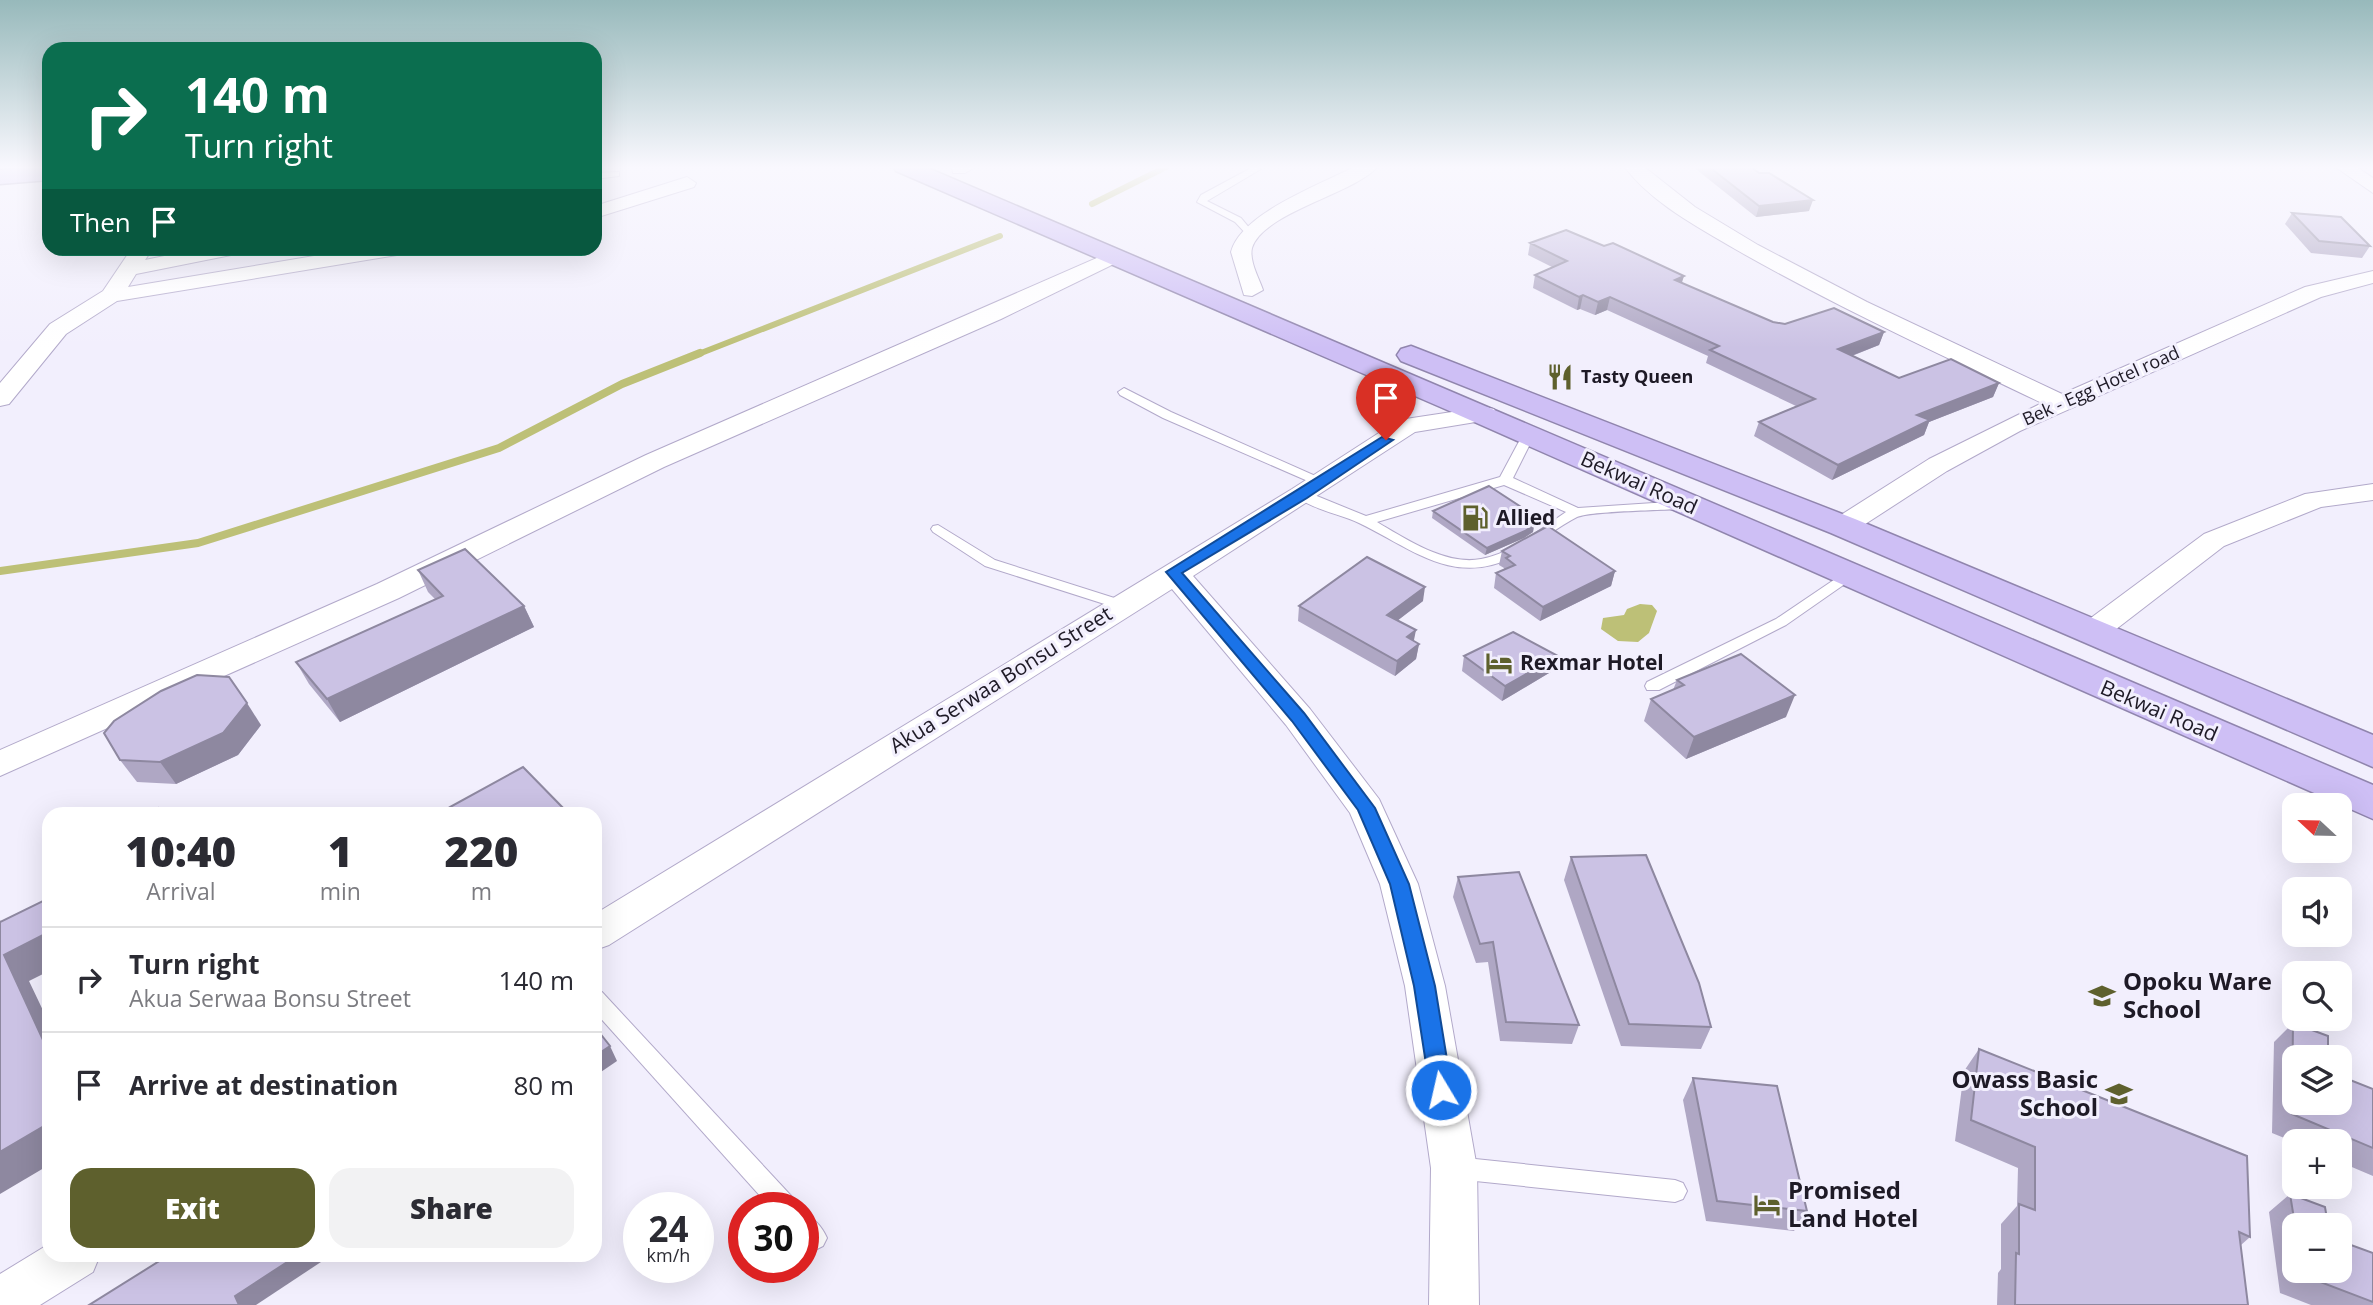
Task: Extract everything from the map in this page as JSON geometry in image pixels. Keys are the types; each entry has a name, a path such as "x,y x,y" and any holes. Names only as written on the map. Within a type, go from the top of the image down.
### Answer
{"highway":[{"name":"Bekwai Road","path":"1047,227 1485,414 1847,576 2373,803"},
{"name":"Bekwai Road","path":"1102,227 1252,290 1843,526 2373,752"},
{"path":"2165,713 2188,674"}],"street":[{"path":"1252,290 1241,252 1251,236 1263,227"},
{"path":"1716,227 1870,313 2062,403"},
{"path":"111,296 137,256"},
{"path":"127,270 196,256"},
{"path":"0,764 91,721 388,591 677,451 993,314 1115,256"},
{"path":"0,398 58,329 111,296 314,257"},
{"name":"Bek - Egg Hotel road","path":"1843,526 1938,465 2062,403 2313,292 2373,277"},
{"path":"1415,384 1408,425 1485,414"},
{"name":"Akua Serwaa Bonsu Street","path":"602,930 1312,488 1408,425"},
{"path":"2091,633 2214,540 2315,500 2373,492"},
{"path":"1174,572 1298,717 1366,808 1399,884 1425,986 1454,1168 1454,1305"},
{"path":"0,1302 65,1262"}],"lane":[{"path":"1244,227 1251,236"},
{"path":"1124,393 1312,488 1414,550 1454,561 1485,564 1576,512 1690,504"},
{"path":"1505,480 1529,434"},
{"path":"1365,521 1505,480 1576,512"},
{"path":"938,529 990,563 1122,604"},
{"path":"1653,686 1781,622 1847,576"},
{"path":"602,1006 772,1192"},
{"path":"1454,1168 1675,1191"}],"shaded area":[{"path":"1640,604 1652,605 1657,611 1649,633 1638,642 1618,641 1601,629 1603,618 1624,615 1627,609"}],"building":[{"path":"2305,227 2351,227 2370,246 2319,241"},
{"path":"1566,230 1604,246 1613,243 1684,276 1675,280 1773,322 1785,324 1834,308 1884,332 1838,349 1899,378 1951,359 1999,383 1917,415 1930,420 1838,465 1759,422 1815,399 1710,350 1719,346 1610,297 1598,302 1583,295 1579,297 1535,275 1567,261 1530,243"},
{"path":"1489,486 1535,516 1528,520 1534,525 1525,531 1487,548 1433,511"},
{"path":"1548,526 1615,571 1543,607 1496,573 1515,565 1506,558 1510,556 1502,551"},
{"path":"465,549 524,606 327,699 296,662 443,596 418,570"},
{"path":"1367,557 1425,587 1387,615 1416,630 1407,637 1419,644 1397,661 1299,606"},
{"path":"1513,632 1558,656 1505,686 1464,656"},
{"path":"1741,654 1795,695 1694,737 1651,699 1684,685 1677,680"},
{"path":"197,675 229,677 247,703 223,733 160,762 120,760 104,733 114,721 161,691"},
{"path":"523,767 562,807 450,807"},
{"path":"1646,855 1699,983 1711,1027 1629,1024 1571,857"},
{"path":"1519,872 1579,1025 1506,1022 1493,942 1480,944 1458,877"},
{"path":"42,901 42,936 4,955 42,1038 42,1127 0,1152 0,922"},
{"path":"2293,1031 2315,1031 2328,1036 2328,1045 2293,1045"},
{"path":"602,1036 610,1046 602,1051"},
{"path":"1979,1049 2247,1156 2250,1237 2239,1232 2248,1305 2015,1305 2019,1204 2035,1210 2035,1147 1971,1120"},
{"path":"1693,1078 1777,1086 1807,1211 1717,1201"},
{"path":"2352,1081 2373,1089 2373,1148 2352,1139 2352,1129 2328,1129 2294,1115 2352,1115"},
{"path":"2291,1199 2303,1199 2325,1207 2326,1213 2293,1213"},
{"path":"2352,1245 2373,1253 2373,1302 2323,1283 2352,1283"},
{"path":"158,1262 287,1262 235,1296 239,1305 89,1305"}],"waterway":[{"path":"696,355 1000,236"},
{"path":"0,571 198,543 499,448 622,384 700,353"}],"place":[{"name":"Tasty Queen","path":"1560,377"},
{"name":"Allied","path":"1475,518"},
{"name":"Rexmar Hotel","path":"1499,663"},
{"name":"Opoku Ware School","path":"2102,996"},
{"name":"Owass Basic School","path":"2119,1094"},
{"name":"Promised Land Hotel","path":"1767,1205"}],"route":[{"path":"1386,440 1302,495 1174,572 1298,717 1366,808 1399,884 1425,986 1441,1090"}]}
